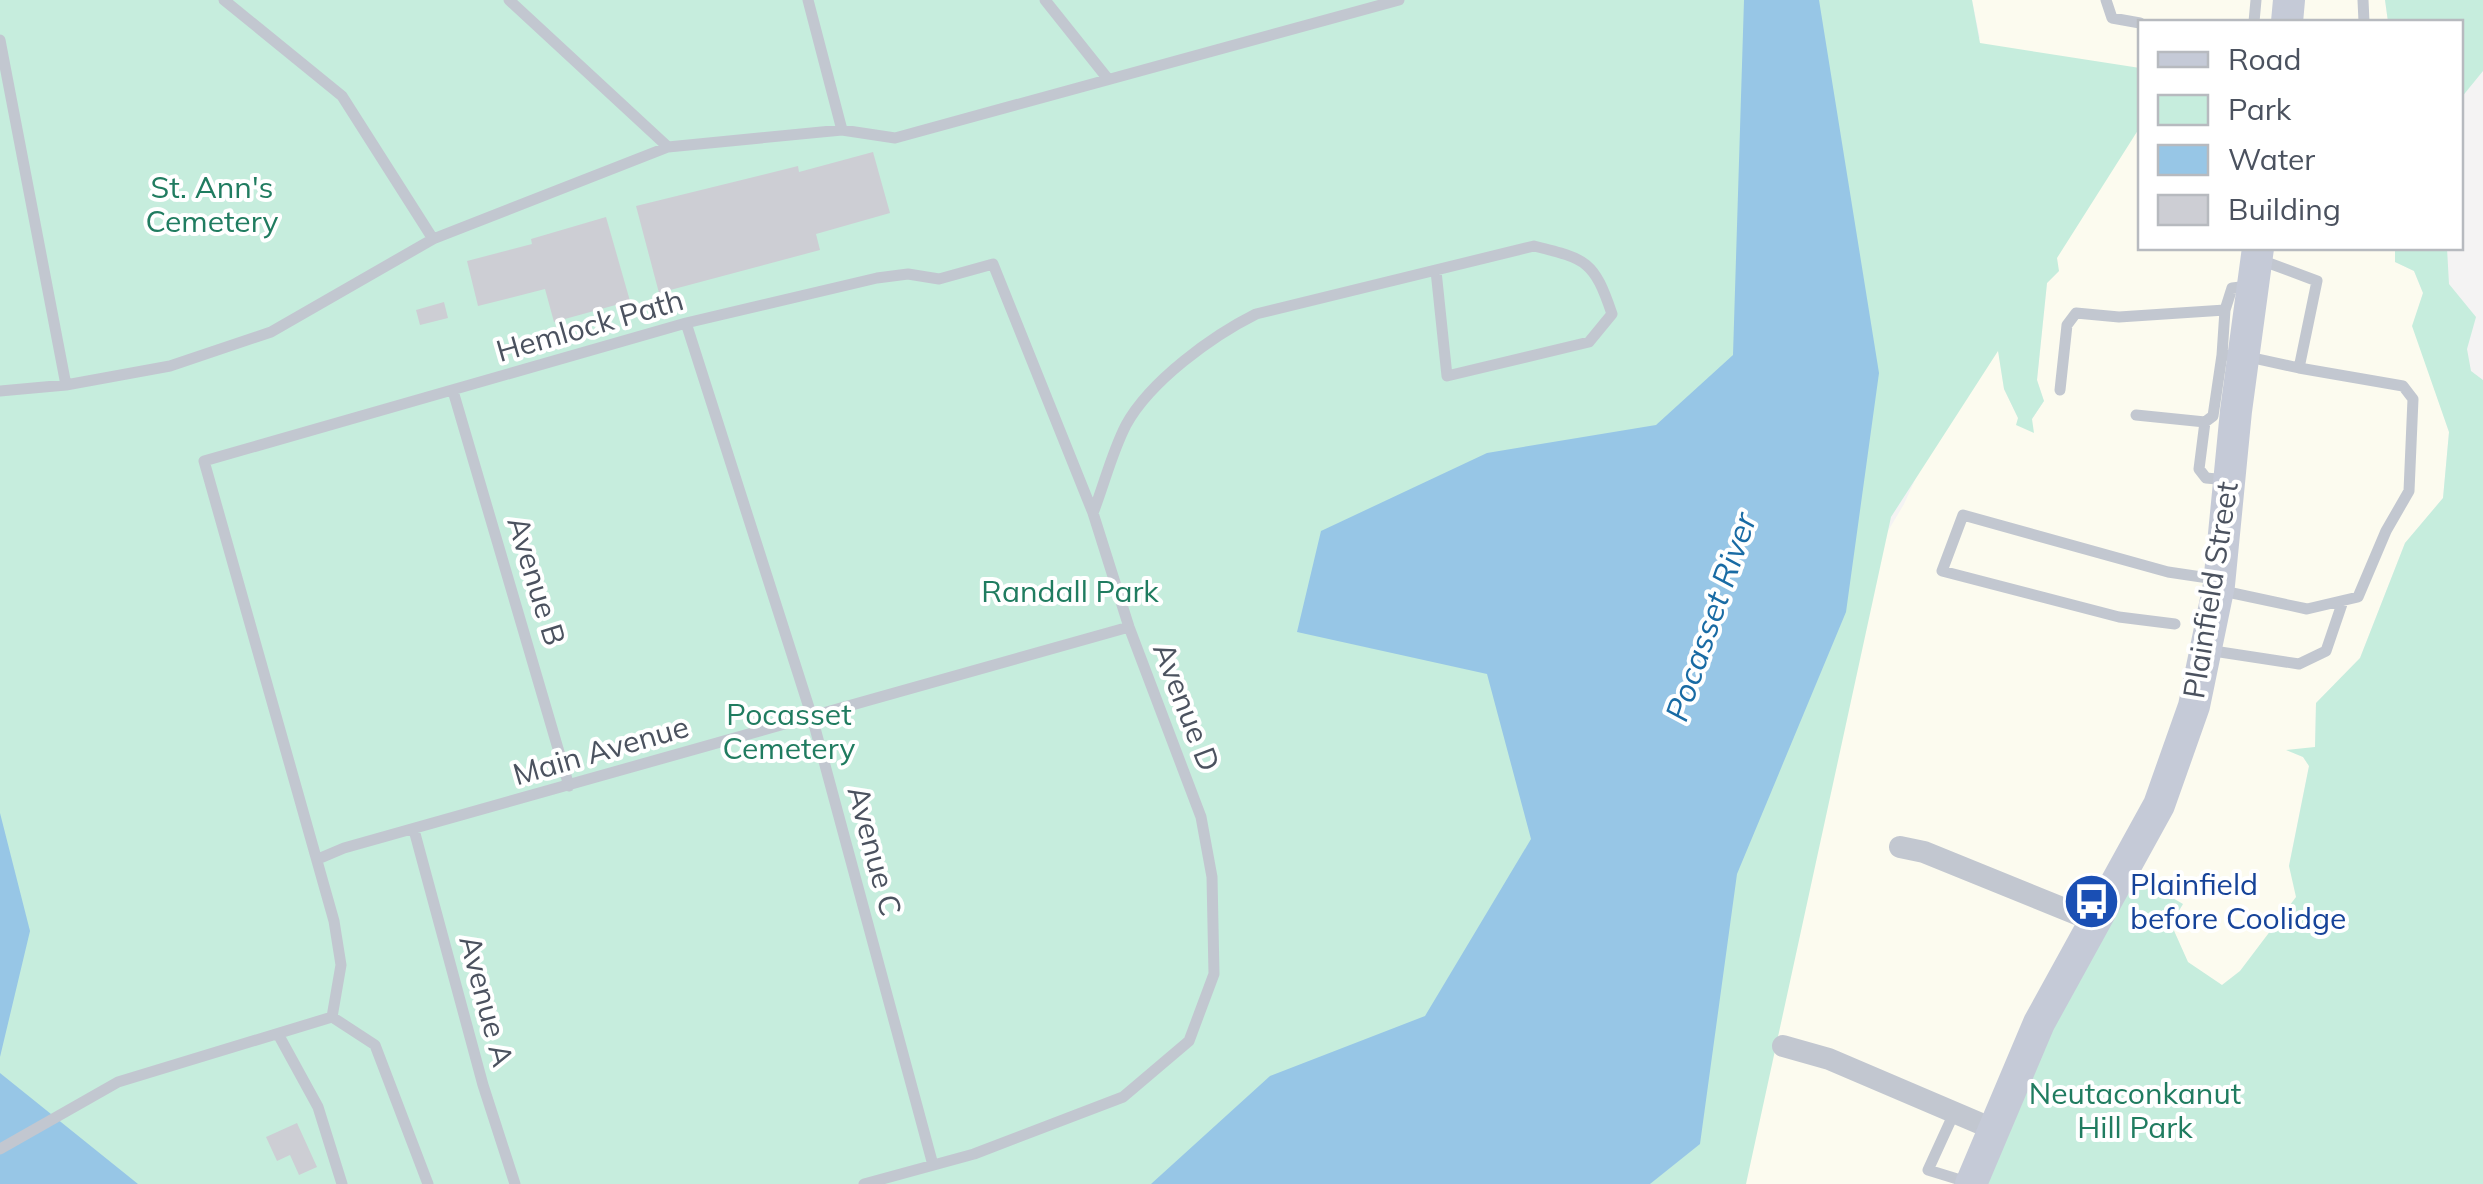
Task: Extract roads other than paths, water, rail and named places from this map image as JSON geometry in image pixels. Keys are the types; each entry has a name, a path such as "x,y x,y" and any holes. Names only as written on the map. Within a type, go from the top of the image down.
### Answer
{"main road":[{"name":"Plainfield Street","path":"1960,1182 1992,1129 2039,1023 2159,805 2194,706 2218,585 2229,480 2233,356 2256,264"}],"street":[{"path":"1900,847 1924,852 2094,921"},
{"path":"1783,1046 1829,1059 1992,1129"}],"lane":[{"path":"224,0 342,96 433,239"},
{"path":"509,0 668,147"},
{"path":"808,0 842,130"},
{"path":"1044,0 1108,79"},
{"path":"0,391 66,385 170,366 271,332 433,239 668,147 842,130 895,138 1366,4 1399,0"},
{"path":"2106,0 2112,18 2138,22"},
{"path":"0,40 66,385"},
{"path":"1093,513 1127,423 1160,383 1223,330 1256,314 1300,300 1534,246 1578,257 1600,280 1612,314 1589,342 1448,376 1436,270"},
{"name":"Hemlock Path","path":"318,859 204,461 686,323 877,278 908,274 939,280 993,264"},
{"name":"Avenue D","path":"864,1184 974,1154 1123,1096 1189,1041 1214,974 1212,877 1201,817 1129,626 1093,513 993,264"},
{"path":"2136,415 2205,422 2213,416 2233,356 2225,310 2232,288 2256,264 2317,280 2299,368"},
{"path":"2060,390 2066,325 2076,313 2119,317 2225,310"},
{"name":"Avenue C","path":"686,323 812,717 934,1165"},
{"path":"2175,624 2119,617 1942,570 1963,516 2307,609 2358,598 2386,530 2409,491 2413,398 2403,386 2233,356"},
{"name":"Avenue B","path":"453,391 569,786"},
{"path":"2205,422 2199,469 2206,478 2229,480"},
{"path":"2206,650 2299,664 2326,651 2343,601"},
{"name":"Main Avenue","path":"318,859 344,848 1129,626"},
{"name":"Avenue A","path":"414,830 483,1085 515,1184"},
{"path":"318,859 341,965 332,1017"},
{"path":"0,1149 118,1082 332,1017"},
{"path":"332,1017 375,1046 428,1184"},
{"path":"278,1034 318,1107 342,1184"},
{"path":"1955,1111 1928,1170 1960,1182"}],"water":[{"name":"Pocasset River","path":"1744,0 1819,0 1879,373 1846,612 1737,874 1700,1144 1650,1184 1151,1184 1270,1076 1425,1016 1531,839 1487,674 1297,632 1321,531 1487,453 1656,425 1733,355"},
{"path":"0,813 30,931 0,1057"},
{"path":"0,1073 138,1184 0,1184"}],"place":[{"name":"Plainfield before Coolidge","path":"2091,902"}],"park label":[{"name":"St. Ann's Cemetery","path":"212,205"},
{"name":"Randall Park","path":"1070,592"},
{"name":"Pocasset Cemetery","path":"789,732"},
{"name":"Neutaconkanut Hill Park","path":"2135,1111"}]}
